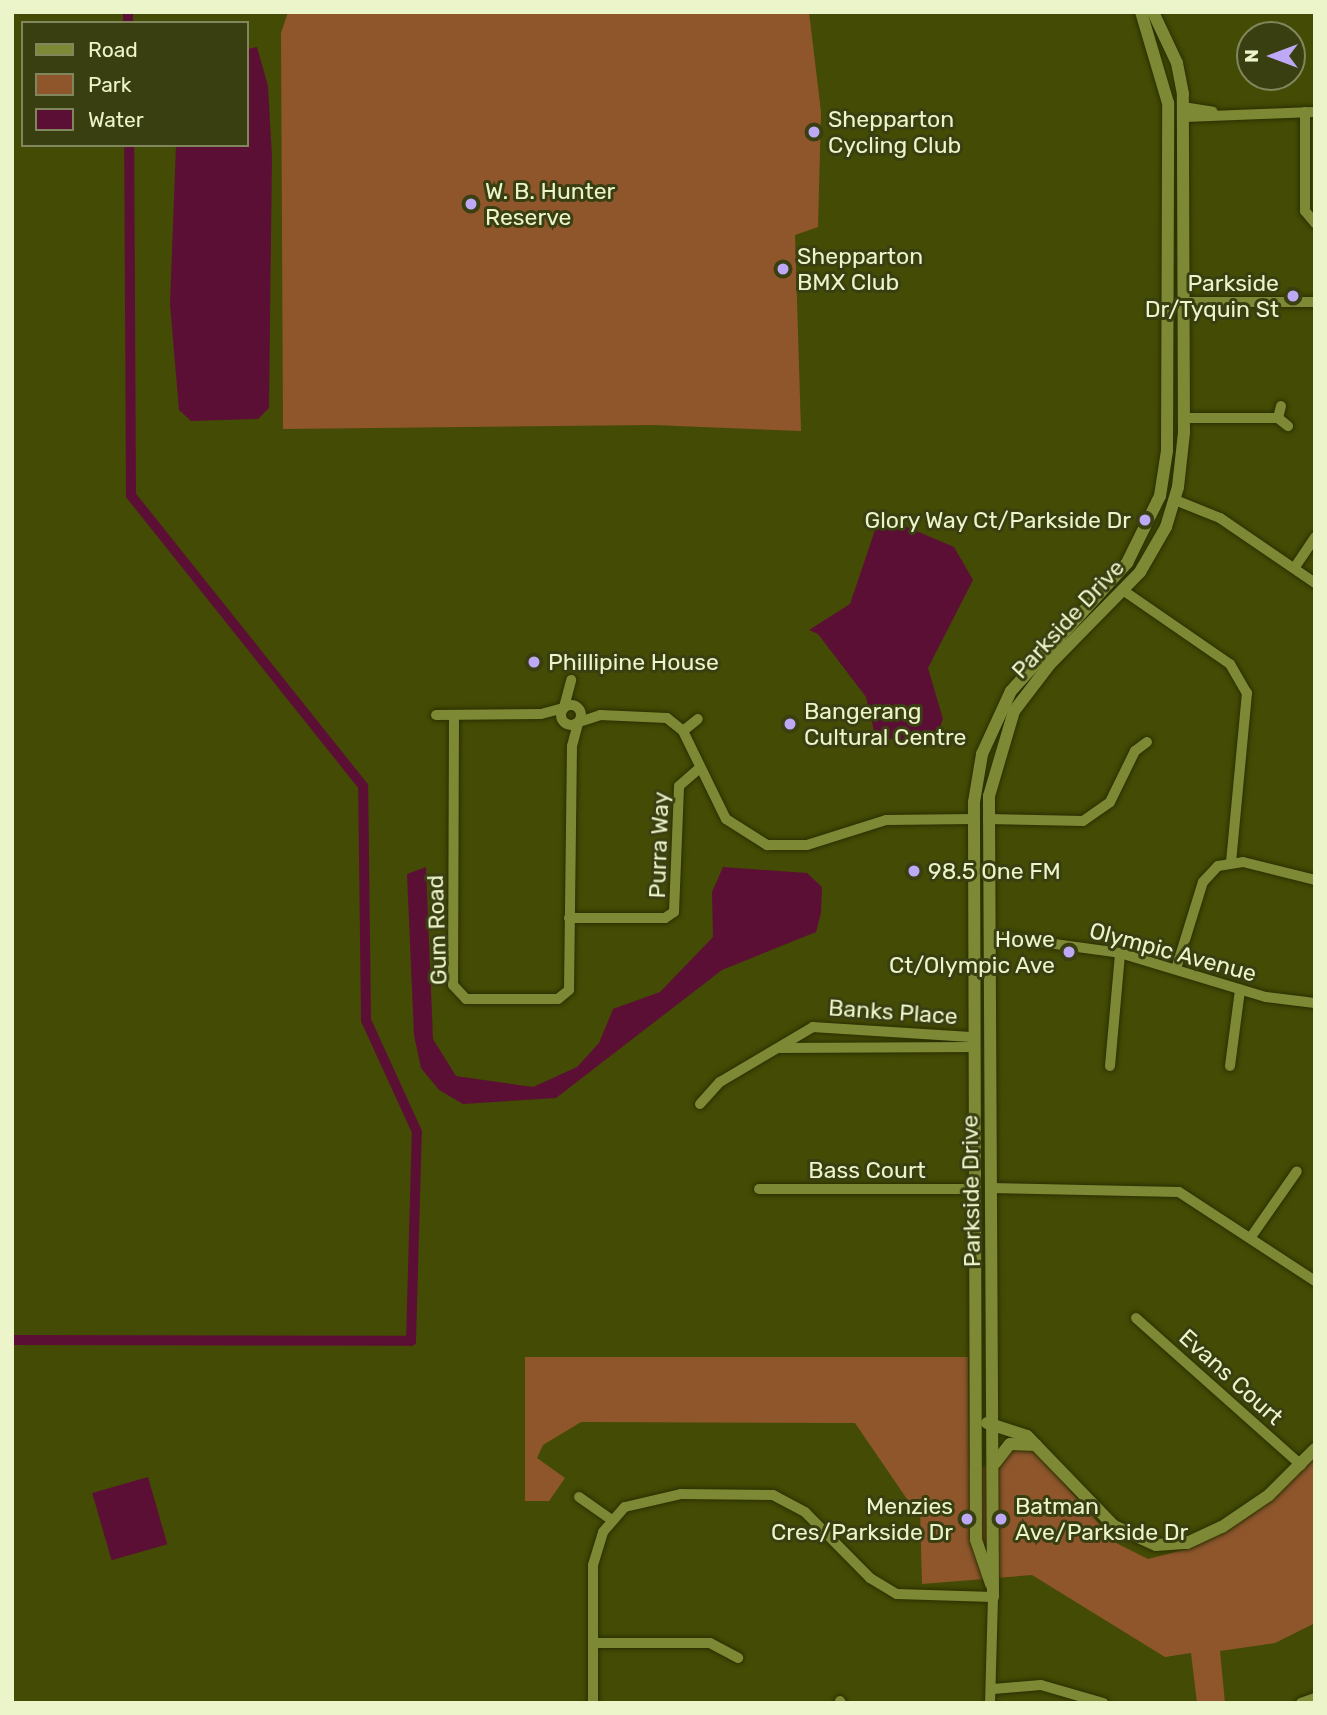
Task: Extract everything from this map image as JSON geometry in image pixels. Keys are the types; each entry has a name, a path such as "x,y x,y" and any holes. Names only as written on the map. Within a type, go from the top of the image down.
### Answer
{"street":[{"name":"Parkside Drive","path":"993,1597 977,1550 973,819 981,761 1002,706 1023,674 1112,581 1147,530 1160,496 1169,356 1168,111 1163,71 1140,12"},
{"name":"Parkside Drive","path":"990,1703 995,1676 988,819 991,775 1014,710 1050,664 1124,591 1153,553 1175,500 1184,418 1183,112 1180,71 1156,15"},
{"path":"1168,111 1310,112 1312,222"},
{"path":"1168,302 1315,302"},
{"path":"1169,356 1184,357"},
{"path":"1278,418 1281,406"},
{"path":"1184,418 1278,418 1288,426"},
{"path":"1160,496 1220,518 1315,583"},
{"path":"1295,567 1315,537"},
{"path":"1112,581 1230,664 1247,692 1231,862"},
{"path":"564,708 571,680 578,707"},
{"path":"436,715 541,714 578,707 600,715"},
{"name":"Gum Road","path":"454,715 455,992 466,999 564,995 571,983 569,918 572,746 578,722 578,707"},
{"name":"Gum Road","path":"564,708 564,722 572,746"},
{"path":"541,714 564,722 578,722 600,715 657,715 683,731 736,830 781,848 865,823 973,819 1083,821 1110,802 1135,751 1147,742"},
{"path":"683,731 698,719"},
{"name":"Purra Way","path":"569,918 665,918 674,912 679,786 701,768"},
{"path":"1176,969 1203,882 1231,862 1315,880"},
{"path":"974,941 989,940"},
{"name":"Olympic Avenue","path":"989,940 1020,940 1120,953 1240,990 1315,1003"},
{"path":"1110,1066 1120,953"},
{"path":"1230,1066 1240,990"},
{"name":"Banks Place","path":"701,1104 716,1084 817,1026 888,1033 914,1042"},
{"path":"887,1047 888,1033"},
{"path":"974,1042 990,1042"},
{"name":"Banks Place","path":"774,1049 974,1042"},
{"path":"1251,1237 1297,1171"},
{"name":"Bass Court","path":"759,1189 975,1189"},
{"path":"975,1189 1171,1190 1251,1237 1315,1281"},
{"name":"Evans Court","path":"1136,1318 1301,1465"},
{"path":"976,1404 992,1423 1025,1426 1044,1451 1114,1526 1156,1545 1187,1543 1222,1527 1301,1465 1315,1449"},
{"path":"977,1511 992,1423"},
{"path":"995,1466 1010,1444 1044,1451"},
{"path":"593,1703 593,1565 611,1519 660,1494 773,1496 805,1512 882,1587 922,1597 993,1597"},
{"path":"579,1497 611,1519"},
{"path":"593,1643 710,1643 738,1658"},
{"path":"995,1676 1021,1685"},
{"path":"993,1689 1021,1685 1063,1688 1103,1703"},
{"path":"1301,1703 1315,1698"}],"green space":[{"name":"W. B. Hunter Reserve","path":"288,12 809,12 821,112 818,227 795,235 801,431 653,425 283,429 281,33"},
{"path":"525,1357 968,1357 969,1468 1000,1466 1005,1454 1022,1446 1036,1452 1116,1543 1148,1559 1191,1548 1259,1509 1315,1458 1315,1623 1275,1643 1220,1651 1225,1703 1197,1703 1191,1653 1165,1657 1032,1575 922,1584 920,1508 909,1502 855,1423 581,1422 543,1445 537,1458 565,1478 549,1501 525,1501"}],"water":[{"path":"257,47 268,86 272,157 269,408 258,419 191,421 179,410 170,304 176,147 248,147 248,49"},
{"path":"900,524 954,547 973,580 928,668 943,719 935,740 920,746 875,735 866,697 818,634 809,630 850,604 875,530"},
{"path":"426,867 433,1039 456,1076 533,1087 577,1067 599,1043 613,1009 660,992 713,937 712,892 723,867 807,873 822,887 821,913 816,932 722,970 556,1098 463,1104 439,1090 421,1068 414,1035 407,874"},
{"path":"148,1477 167,1544 112,1560 92,1493"}],"waterway":[{"path":"128,12 128,21"},
{"path":"12,1340 411,1341 417,1132 366,1020 363,786 131,495 129,147"}],"place":[{"name":"Shepparton Cycling Club","path":"814,132"},
{"name":"W. B. Hunter Reserve","path":"471,204"},
{"name":"Shepparton BMX Club","path":"783,269"},
{"name":"Parkside Dr/Tyquin St","path":"1293,296"},
{"name":"Glory Way Ct/Parkside Dr","path":"1145,520"},
{"name":"Phillipine House","path":"534,662"},
{"name":"Bangerang Cultural Centre","path":"790,724"},
{"name":"98.5 One FM","path":"914,871"},
{"name":"Howe Ct/Olympic Ave","path":"1069,952"},
{"name":"Menzies Cres/Parkside Dr","path":"967,1519"},
{"name":"Batman Ave/Parkside Dr","path":"1001,1519"}]}
